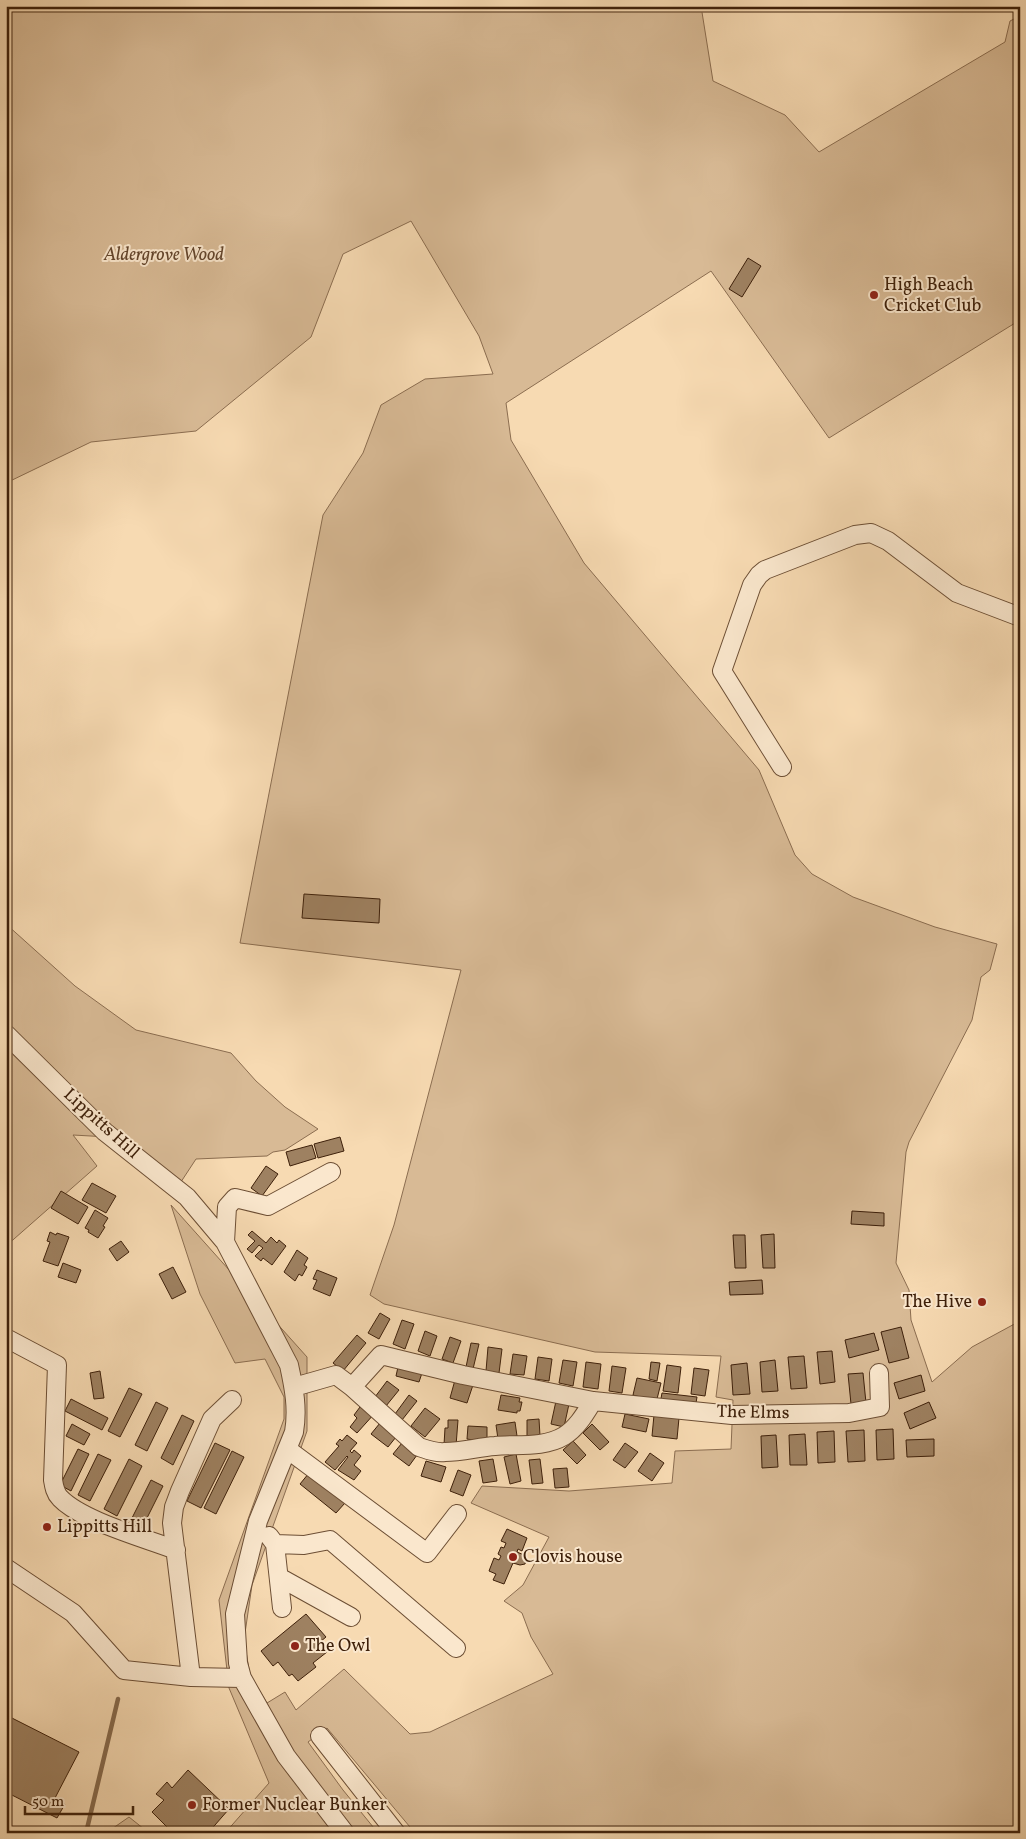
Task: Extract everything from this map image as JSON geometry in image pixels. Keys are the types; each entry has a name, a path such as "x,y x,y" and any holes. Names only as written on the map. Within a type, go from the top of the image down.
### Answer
{"street":[{"path":"782,767 722,671 752,585 765,570 855,535 871,533 888,541 957,593 1020,616"},
{"name":"Lippitts Hill","path":"6,1034 105,1132 187,1197 225,1242 289,1365 294,1387 296,1417 294,1432 258,1521 235,1614 238,1663 242,1678 286,1756 345,1833"},
{"path":"225,1242 227,1207 234,1198 268,1206 331,1172"},
{"path":"6,1338 57,1365 53,1480 58,1496 71,1507 92,1518 176,1550"},
{"name":"The Elms","path":"352,1387 381,1354 463,1375 593,1401 732,1415 849,1413 880,1407 879,1373"},
{"path":"294,1387 336,1376 352,1387 420,1447 432,1452 545,1443 557,1440 578,1424 593,1401"},
{"path":"191,1677 172,1523 174,1507 212,1420 232,1400"},
{"path":"286,1449 427,1553 457,1514"},
{"path":"258,1521 275,1544 282,1608"},
{"path":"275,1544 304,1545 330,1540 456,1648"},
{"path":"6,1568 73,1613 124,1670 191,1677 242,1678"},
{"path":"279,1577 351,1617"},
{"path":"320,1736 396,1833"}],"green space":[{"name":"Aldergrove Wood","path":"6,6 701,6 713,81 785,115 819,152 1005,42 1010,21 1020,16 1020,320 829,438 711,271 506,403 511,440 584,563 759,770 795,855 812,874 853,897 935,927 997,944 990,970 981,977 972,1020 909,1142 906,1152 896,1263 909,1290 911,1320 932,1382 972,1347 1020,1321 1020,1833 415,1833 327,1728 308,1742 343,1790 378,1833 225,1833 269,1783 229,1688 219,1600 284,1419 284,1397 265,1359 235,1363 200,1294 171,1205 307,1357 307,1431 252,1585 244,1640 250,1675 267,1703 285,1692 296,1710 344,1669 410,1734 430,1732 553,1674 531,1637 522,1613 504,1601 523,1585 549,1537 471,1503 482,1486 569,1491 672,1483 675,1451 731,1449 733,1400 716,1397 721,1356 595,1352 384,1304 370,1295 394,1225 461,970 240,943 323,515 363,453 381,405 425,379 493,374 479,336 411,221 343,254 311,337 196,431 91,442 6,483"},
{"path":"6,924 75,986 136,1030 231,1053 256,1081 285,1107 318,1129 285,1150 273,1152 267,1156 196,1159 175,1191 126,1138 73,1135 97,1166 6,1246"},
{"path":"129,1817 149,1833 106,1833"}],"building":[{"path":"748,258 761,266 742,297 729,289"},
{"path":"304,894 380,899 379,923 302,918"},
{"path":"340,1137 344,1151 318,1158 314,1144"},
{"path":"312,1145 316,1158 290,1166 286,1152"},
{"path":"266,1166 278,1174 262,1196 251,1188"},
{"path":"92,1183 116,1196 106,1213 82,1200"},
{"path":"61,1191 88,1207 78,1224 51,1208"},
{"path":"95,1210 108,1218 98,1238 85,1228"},
{"path":"852,1211 884,1213 884,1226 851,1224"},
{"path":"252,1231 266,1243 271,1237 277,1243 279,1240 286,1246 272,1265 263,1258 261,1261 255,1256 263,1248 259,1245 252,1253 247,1249 255,1241 248,1235"},
{"path":"50,1232 69,1237 58,1266 43,1261 50,1242 47,1241"},
{"path":"774,1234 775,1268 763,1268 761,1235"},
{"path":"733,1235 745,1235 746,1268 735,1268"},
{"path":"121,1241 129,1252 117,1261 109,1249"},
{"path":"297,1250 308,1258 304,1265 307,1267 302,1276 299,1274 295,1281 284,1272"},
{"path":"63,1263 81,1270 76,1283 58,1277"},
{"path":"173,1267 186,1292 172,1299 159,1274"},
{"path":"317,1270 337,1278 330,1296 313,1289 317,1280 313,1279"},
{"path":"762,1280 763,1294 730,1295 729,1282"},
{"path":"380,1313 390,1319 379,1339 368,1333"},
{"path":"402,1320 414,1324 405,1349 393,1344"},
{"path":"901,1327 909,1358 889,1363 881,1332"},
{"path":"425,1331 437,1336 430,1356 418,1351"},
{"path":"874,1333 879,1350 849,1358 845,1340"},
{"path":"357,1335 366,1343 343,1371 333,1363"},
{"path":"450,1337 461,1341 453,1363 442,1359"},
{"path":"471,1343 479,1344 473,1369 466,1367"},
{"path":"488,1347 502,1349 499,1373 486,1371"},
{"path":"832,1351 835,1382 820,1384 817,1352"},
{"path":"513,1354 527,1356 524,1375 510,1374"},
{"path":"804,1356 807,1388 791,1389 788,1357"},
{"path":"538,1357 552,1359 549,1381 535,1379"},
{"path":"563,1360 577,1362 573,1386 559,1383"},
{"path":"775,1360 778,1391 762,1392 760,1362"},
{"path":"586,1362 601,1364 598,1389 583,1387"},
{"path":"651,1362 660,1363 657,1381 649,1379"},
{"path":"747,1363 750,1394 733,1395 731,1365"},
{"path":"667,1365 681,1367 678,1393 663,1391"},
{"path":"612,1366 626,1368 622,1393 609,1391"},
{"path":"398,1367 422,1373 419,1382 396,1376"},
{"path":"694,1368 709,1370 705,1396 691,1394"},
{"path":"100,1371 104,1398 94,1399 90,1373"},
{"path":"863,1373 866,1403 851,1404 848,1374"},
{"path":"921,1375 925,1391 899,1399 894,1383"},
{"path":"637,1378 661,1383 656,1403 633,1395"},
{"path":"455,1380 473,1385 467,1403 450,1398"},
{"path":"387,1381 399,1390 386,1406 375,1397"},
{"path":"129,1388 142,1394 120,1437 108,1431"},
{"path":"662,1393 697,1397 695,1409 660,1404"},
{"path":"409,1395 417,1401 402,1420 395,1414"},
{"path":"501,1395 520,1398 519,1402 522,1402 520,1411 517,1411 517,1413 498,1410"},
{"path":"71,1399 108,1418 102,1430 65,1411"},
{"path":"556,1401 569,1404 564,1427 551,1424"},
{"path":"156,1402 168,1408 147,1451 135,1445"},
{"path":"929,1402 936,1418 910,1429 904,1413"},
{"path":"363,1403 375,1413 357,1433 350,1427 357,1418 354,1415"},
{"path":"425,1408 440,1419 425,1437 411,1426"},
{"path":"625,1414 649,1419 646,1432 622,1427"},
{"path":"182,1415 194,1421 173,1465 161,1458"},
{"path":"654,1415 679,1418 677,1439 652,1436"},
{"path":"539,1419 540,1436 527,1437 527,1420"},
{"path":"448,1420 458,1420 456,1446 444,1445 445,1428 448,1428"},
{"path":"515,1422 517,1436 498,1439 496,1425"},
{"path":"380,1423 396,1437 388,1447 371,1434"},
{"path":"72,1424 90,1434 84,1445 66,1436"},
{"path":"592,1424 609,1442 600,1450 583,1433"},
{"path":"468,1426 487,1427 487,1444 473,1443 473,1440 467,1439"},
{"path":"893,1429 894,1459 877,1460 876,1430"},
{"path":"864,1430 865,1461 848,1462 846,1431"},
{"path":"834,1431 835,1462 818,1463 817,1432"},
{"path":"805,1434 807,1465 790,1465 789,1435"},
{"path":"347,1435 357,1443 350,1451 352,1453 354,1450 361,1456 354,1465 361,1471 354,1480 338,1470 347,1456 335,1470 325,1462 339,1446 336,1444 340,1439 342,1441"},
{"path":"776,1435 778,1467 762,1468 761,1436"},
{"path":"934,1439 934,1456 907,1457 906,1440"},
{"path":"573,1441 586,1455 577,1464 563,1450"},
{"path":"215,1443 230,1450 201,1508 187,1501"},
{"path":"402,1443 417,1455 409,1466 393,1454"},
{"path":"625,1443 638,1452 625,1468 613,1460"},
{"path":"78,1449 89,1454 71,1491 60,1485"},
{"path":"232,1451 244,1457 216,1514 204,1508"},
{"path":"650,1453 664,1463 652,1481 638,1471"},
{"path":"98,1454 111,1460 90,1501 78,1495"},
{"path":"516,1454 521,1481 510,1484 504,1457"},
{"path":"129,1459 142,1466 117,1516 104,1509"},
{"path":"493,1459 497,1481 483,1483 479,1461"},
{"path":"540,1459 543,1483 532,1484 529,1460"},
{"path":"426,1461 446,1467 441,1482 421,1476"},
{"path":"567,1468 569,1487 555,1488 553,1469"},
{"path":"458,1470 471,1475 463,1496 450,1491"},
{"path":"309,1473 345,1503 336,1513 300,1484"},
{"path":"151,1480 163,1486 142,1528 130,1522"},
{"name":"Clovis house","path":"507,1529 527,1538 522,1551 518,1549 517,1552 524,1555 526,1560 525,1564 513,1563 504,1584 493,1580 496,1574 489,1571 494,1558 499,1560 501,1556 498,1554 501,1547 504,1548 506,1543 501,1541"},
{"name":"The Owl","path":"306,1614 326,1637 320,1642 327,1652 313,1663 316,1667 298,1681 292,1674 289,1676 278,1662 273,1666 261,1651"},
{"path":"6,1715 79,1752 55,1798 65,1804 57,1818 6,1792"},
{"name":"Former Nuclear Bunker","path":"188,1770 229,1809 208,1833 173,1833 152,1812 164,1800 156,1794 167,1782 172,1788"}],"waterway":[{"path":"86,1833 118,1699"}],"place":[{"name":"High Beach Cricket Club","path":"874,295"},
{"name":"The Hive","path":"982,1302"},
{"name":"Lippitts Hill","path":"47,1527"},
{"name":"Clovis house","path":"513,1557"},
{"name":"The Owl","path":"295,1646"},
{"name":"Former Nuclear Bunker","path":"192,1805"}]}
